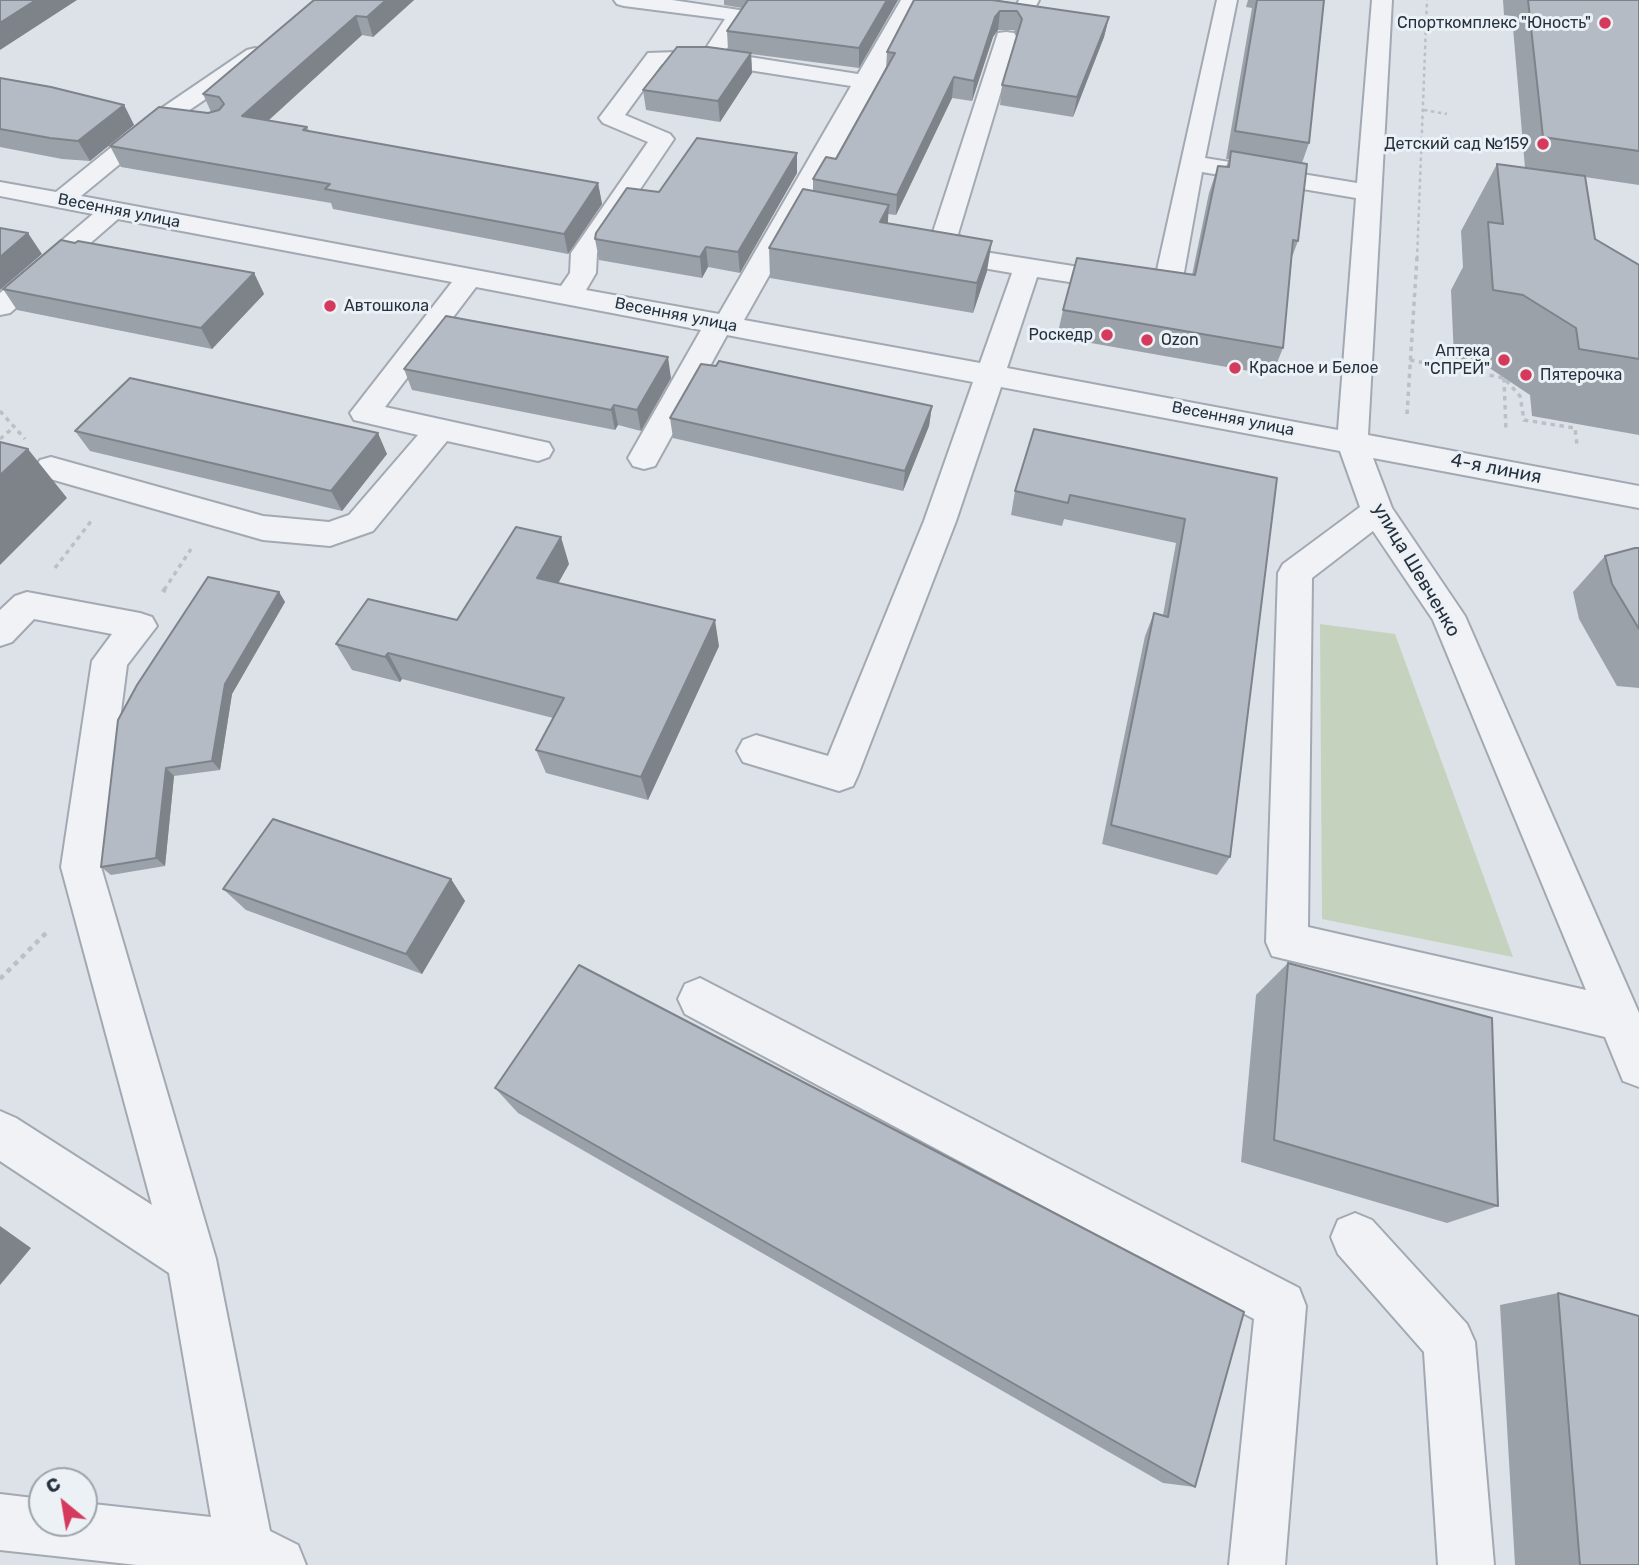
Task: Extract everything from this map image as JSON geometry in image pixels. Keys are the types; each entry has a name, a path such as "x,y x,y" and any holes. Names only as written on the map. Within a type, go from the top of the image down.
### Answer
{"street":[{"path":"624,0 745,8"},
{"path":"644,458 796,207 911,0"},
{"path":"918,230 945,235 963,257 1167,289 1227,0"},
{"name":"улица Шевченко","path":"1382,0 1352,442 1377,511 1448,616 1639,1065"},
{"path":"710,57 745,8"},
{"path":"945,235 1006,38"},
{"path":"61,200 161,119 255,55"},
{"path":"569,295 583,274 583,253 662,139 611,118 656,58 710,57 867,82"},
{"path":"131,115 204,122"},
{"path":"1192,163 1370,193"},
{"name":"Весенняя улица","path":"0,189 1352,442"},
{"path":"796,207 823,212"},
{"path":"0,307 113,210"},
{"path":"757,751 839,775 897,635 992,374 1027,267"},
{"path":"470,277 365,413 538,450"},
{"path":"51,468 263,528 330,534 361,523 440,429"},
{"name":"4-я линия","path":"1352,442 1639,497"},
{"path":"1377,511 1294,573 1287,942 1618,1019"},
{"path":"13,619 140,626"},
{"path":"0,1522 261,1557 191,1259 81,867 110,662 140,626"},
{"path":"700,999 1281,1306 1257,1565"},
{"path":"0,1134 191,1259"},
{"path":"1354,1237 1449,1342 1466,1565"}],"path":[{"path":"1406,422 1427,0"},
{"path":"1423,109 1447,114"},
{"path":"1410,360 1504,378 1520,396 1524,420 1575,428 1578,452"},
{"path":"1504,378 1506,439"},
{"path":"0,439 14,427"},
{"path":"13,619 119,486"},
{"path":"140,626 215,513"},
{"path":"0,979 88,892"}],"green space":[{"path":"1320,624 1395,634 1513,957 1322,919"}],"building":[{"path":"0,0 36,0 0,23"},
{"path":"314,0 386,0 367,17 356,16 242,116 307,127 303,130 598,183 564,234 325,189 330,184 110,146 159,107 208,113 219,110 224,104 219,97 203,94"},
{"path":"748,0 887,0 859,48 727,31"},
{"path":"914,0 992,0 1109,17 1077,97 1002,85 1022,19 1017,11 1000,11 995,17 974,81 954,77 897,195 813,179 826,157 836,159 895,53 887,52"},
{"path":"1257,0 1324,0 1309,143 1235,131"},
{"path":"1528,0 1639,0 1639,151 1543,137"},
{"path":"677,47 708,47 751,53 718,101 643,90"},
{"path":"0,78 124,105 78,141 0,129"},
{"path":"697,138 797,153 738,252 706,247 700,257 595,239 596,233 627,188 659,192"},
{"path":"1231,151 1307,164 1298,241 1293,240 1283,348 1063,310 1077,258 1195,275 1218,166 1229,167"},
{"path":"1497,164 1585,176 1595,239 1639,265 1639,359 1579,349 1576,328 1523,295 1493,290 1488,222 1503,224"},
{"path":"803,189 889,205 880,222 992,241 977,283 769,248"},
{"path":"0,228 28,233 0,257"},
{"path":"61,240 254,273 201,328 3,289"},
{"path":"446,316 668,357 637,410 614,405 611,410 404,369"},
{"path":"719,361 932,406 905,471 670,418 701,364 716,366"},
{"path":"130,378 378,433 331,491 75,431"},
{"path":"1034,429 1277,478 1230,857 1111,825 1154,613 1168,617 1185,519 1070,495 1068,503 1015,491"},
{"path":"0,442 28,449 0,475"},
{"path":"516,527 561,537 537,578 715,620 641,777 536,750 564,698 388,653 385,657 336,644 368,599 457,620"},
{"path":"1639,548 1639,629 1612,584 1605,556"},
{"path":"208,577 279,592 225,684 212,761 166,768 156,858 101,867 118,720 137,685"},
{"path":"273,819 451,879 406,954 223,889"},
{"path":"1288,963 1492,1018 1498,1206 1274,1140"},
{"path":"579,965 1244,1312 1195,1487 495,1088"},
{"path":"1558,1293 1639,1316 1639,1565 1580,1565"}],"place":[{"name":"Спорткомплекс \"Юность\"","path":"1605,23"},
{"name":"Детский сад №159","path":"1543,144"},
{"name":"Автошкола","path":"330,306"},
{"name":"Роскедр","path":"1107,335"},
{"name":"Ozon","path":"1147,340"},
{"name":"Аптека \"СПРЕЙ\"","path":"1504,360"},
{"name":"Красное и Белое","path":"1235,368"},
{"name":"Пятерочка","path":"1526,375"}]}
